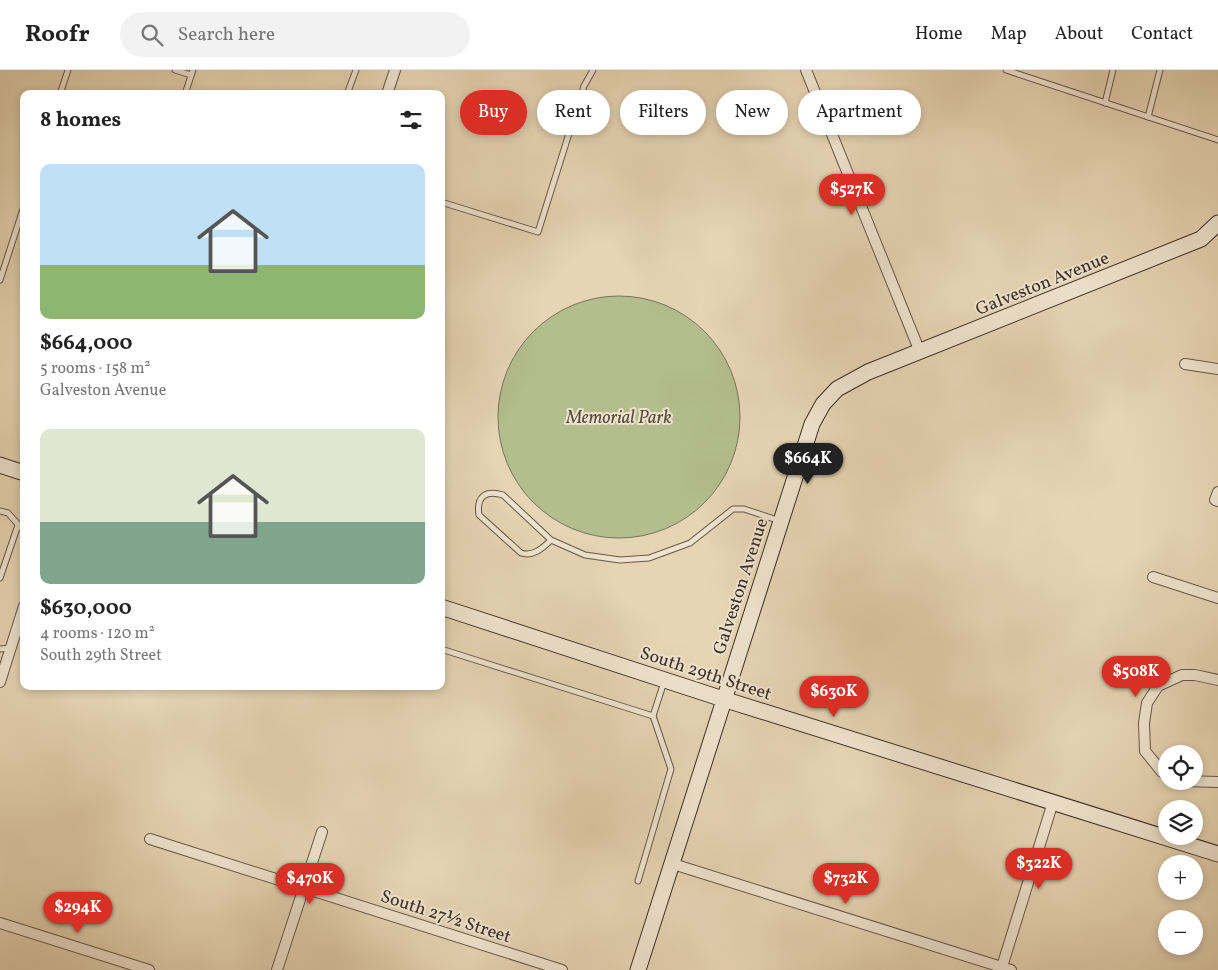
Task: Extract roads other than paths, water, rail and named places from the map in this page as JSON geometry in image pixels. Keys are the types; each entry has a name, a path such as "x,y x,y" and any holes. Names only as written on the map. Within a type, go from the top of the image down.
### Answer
{"street":[{"path":"388,90 394,70"},
{"path":"806,70 920,352"},
{"name":"Galveston Avenue","path":"638,970 780,521 812,424 823,404 838,389 868,372 1201,239 1218,223"},
{"path":"1185,364 1218,369"},
{"path":"0,465 20,472"},
{"path":"1153,577 1218,598"},
{"name":"South 29th Street","path":"445,608 723,699 1218,854"},
{"path":"0,682 20,619"},
{"path":"1158,767 1145,751 1144,723 1148,703 1158,686 1182,675 1195,675 1218,680"},
{"path":"1203,782 1218,782"},
{"path":"673,864 1004,969 1053,802"},
{"path":"277,970 302,888 322,832"},
{"name":"South 27½ Street","path":"150,840 562,970"},
{"path":"0,922 149,970"}],"lane":[{"path":"61,90 68,70"},
{"path":"175,70 192,73 186,90"},
{"path":"348,90 356,70"},
{"path":"445,203 538,232 584,86 593,70"},
{"path":"1006,70 1218,140"},
{"path":"1148,117 1160,70"},
{"path":"1105,103 1113,72"},
{"path":"0,280 20,218"},
{"path":"551,540 536,552 526,555 520,553 479,515 478,506 481,498 486,493 493,492 503,496 551,540 585,555 636,560 662,554 690,543 733,509 744,509 780,521"},
{"path":"0,510 8,513 18,525 0,578"},
{"path":"0,649 11,648"},
{"path":"445,649 654,716"},
{"path":"638,881 671,769 654,716 665,679"}],"park label":[{"name":"Memorial Park","path":"619,417"}]}
